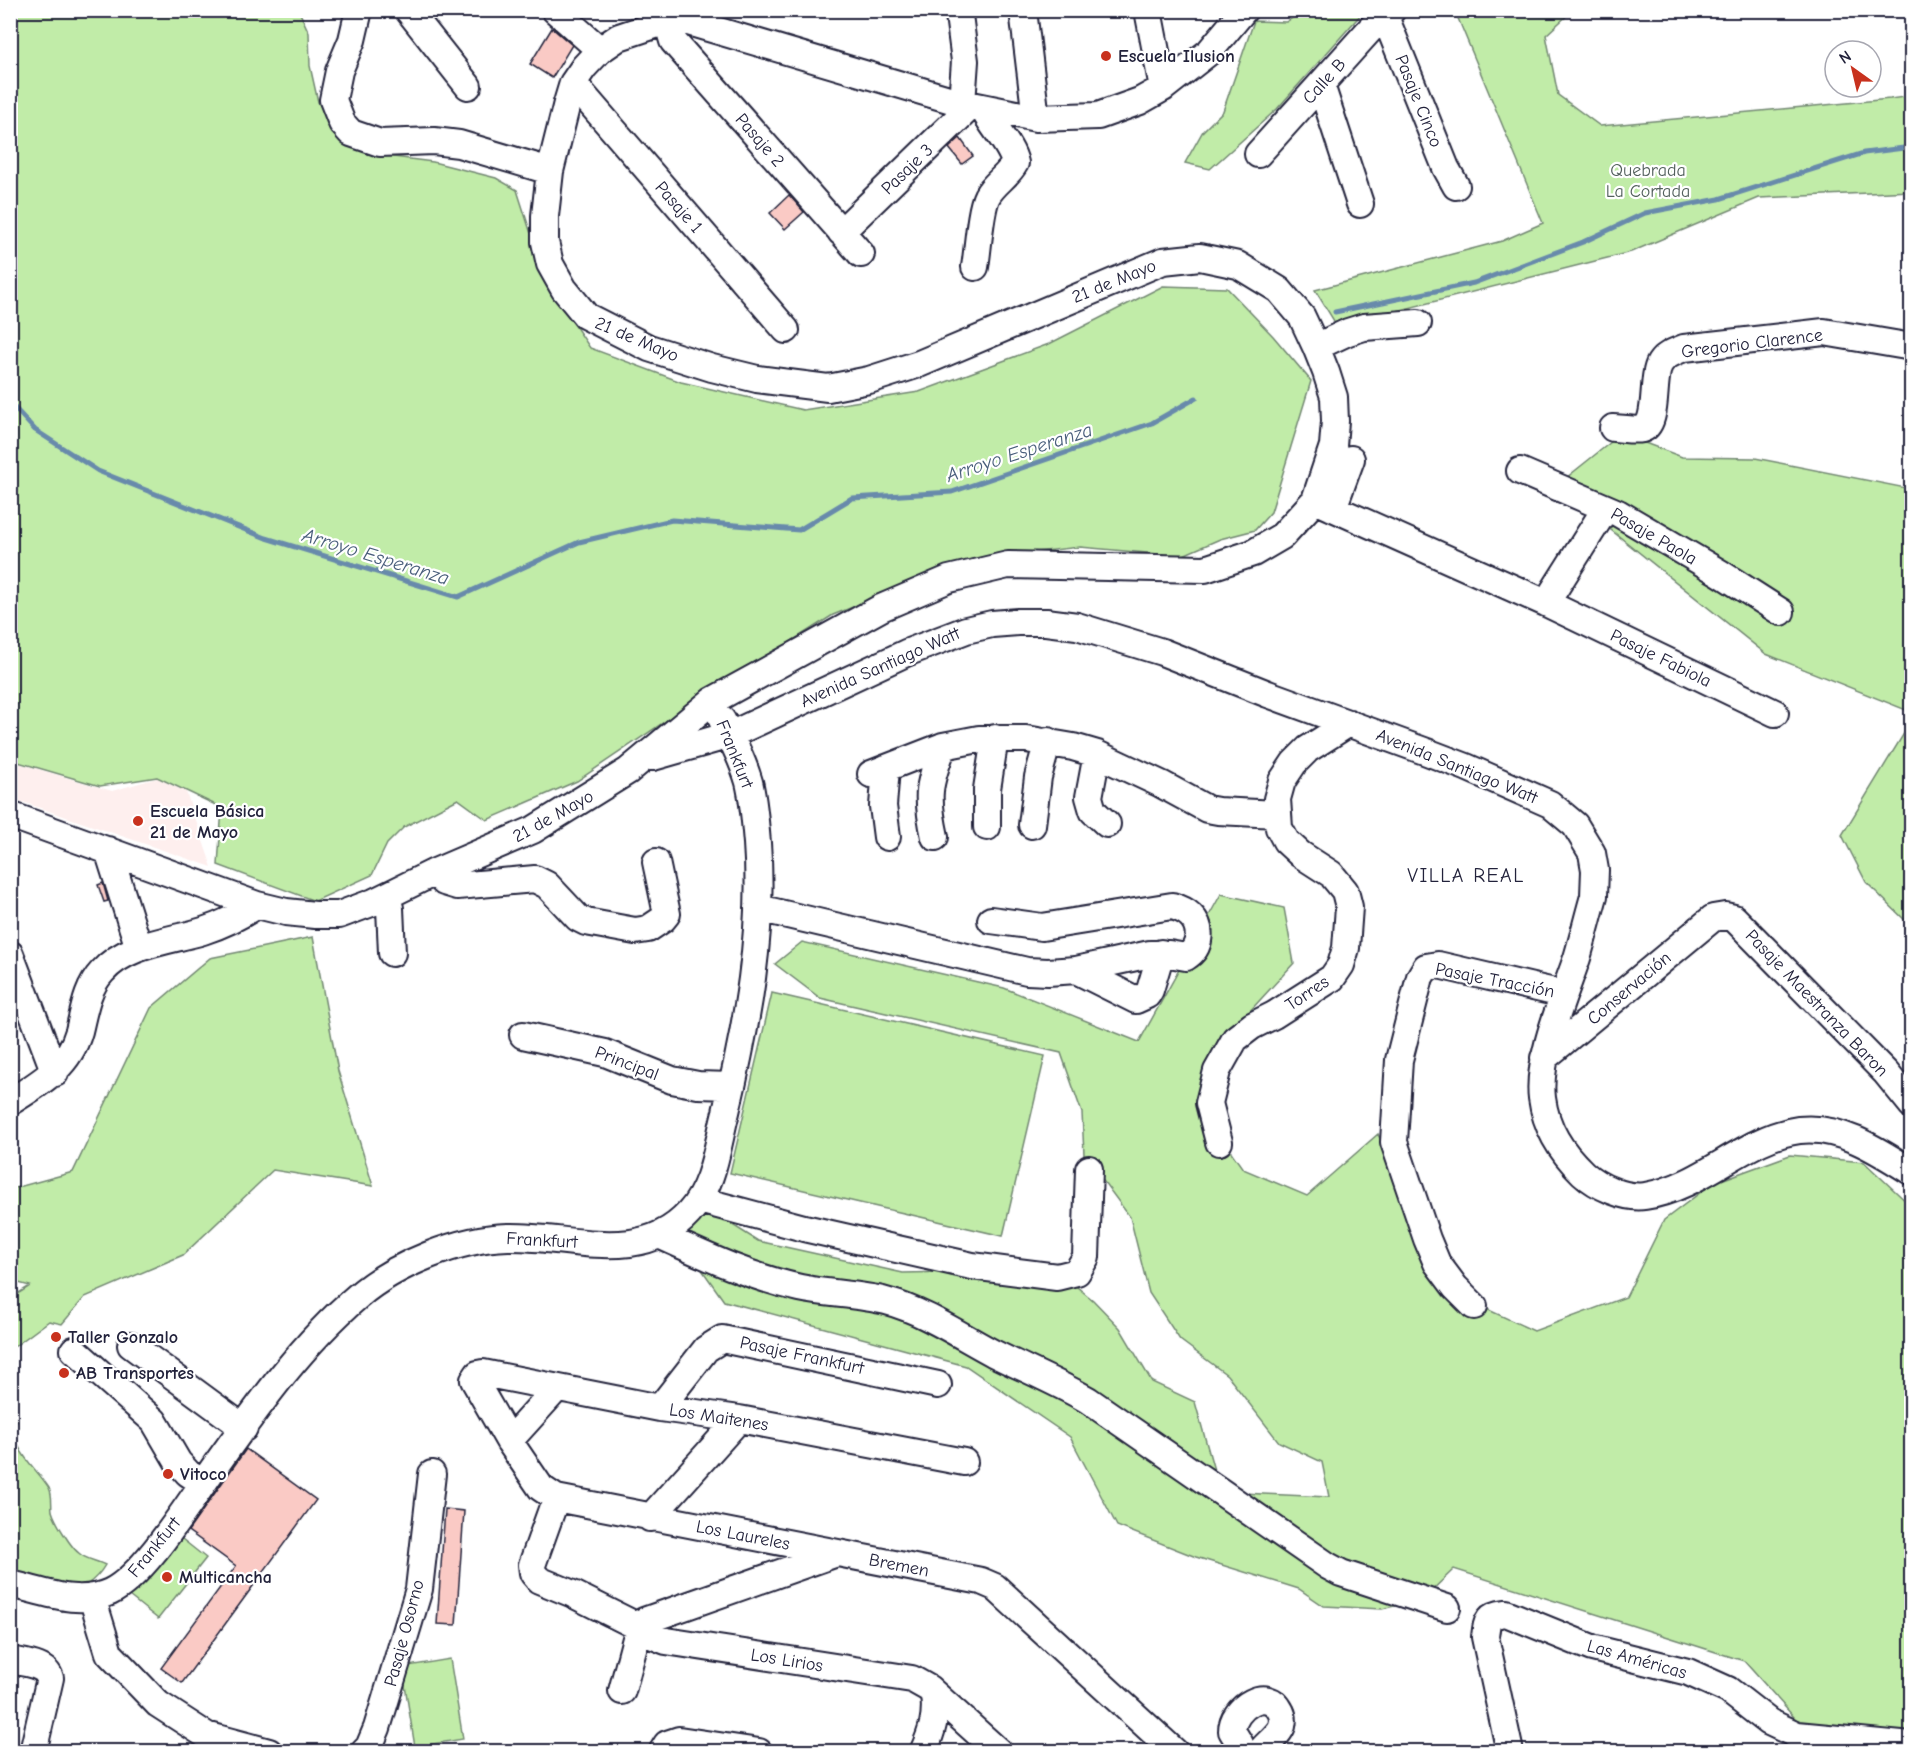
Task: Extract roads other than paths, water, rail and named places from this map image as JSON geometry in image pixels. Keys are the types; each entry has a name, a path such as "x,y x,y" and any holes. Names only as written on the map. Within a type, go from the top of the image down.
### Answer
{"street":[{"path":"359,10 354,33 339,72 333,100 342,123 351,133 380,143 434,141 459,144 550,171"},
{"path":"408,10 468,86"},
{"path":"1023,10 1036,118"},
{"path":"1148,10 1163,88"},
{"name":"21 de Mayo","path":"1244,10 1209,52 1163,88 1140,101 1098,116 1036,118 972,105 685,21 667,21 619,37 600,50 573,83 550,171 545,216 545,242 550,264 564,289 586,316 650,348 712,368 745,376 828,388 869,380 919,364 1163,261 1200,257 1238,265 1279,290 1302,317 1326,372 1334,397 1335,421 1324,504"},
{"name":"Calle B","path":"1258,154 1388,12"},
{"name":"Pasaje Cinco","path":"1388,12 1446,168 1456,186"},
{"path":"569,15 600,50"},
{"path":"959,15 972,105 1009,148 1015,163 991,190 985,202 975,267"},
{"name":"Pasaje 2","path":"667,21 673,41 861,254"},
{"name":"Pasaje 1","path":"573,83 786,330"},
{"path":"1321,85 1360,204"},
{"name":"Pasaje 3","path":"841,232 972,105"},
{"path":"1316,347 1364,327 1418,323"},
{"name":"Gregorio Clarence","path":"1613,428 1640,430 1648,426 1652,418 1656,376 1660,363 1668,355 1684,348 1824,332 1911,347"},
{"name":"21 de Mayo","path":"10,815 257,905 286,912 339,915 358,909 435,872 533,830 606,786 644,759 712,701 881,608 949,579 1008,565 1205,569 1253,553 1282,536 1324,504 1351,459"},
{"name":"Pasaje Paola","path":"1520,471 1606,508 1720,573 1781,612"},
{"name":"Pasaje Fabiola","path":"1324,504 1546,603 1775,713"},
{"path":"1546,603 1606,508"},
{"name":"Avenida Santiago Watt","path":"644,759 730,735 938,639 984,626 1046,621 1077,626 1162,652 1466,767 1550,804 1575,825 1592,853 1595,870 1594,896 1545,1058 1542,1097 1549,1128 1566,1156 1590,1179 1618,1193 1642,1197 1677,1188 1765,1140 1798,1130 1821,1130 1843,1135 1881,1152 1911,1172"},
{"name":"Frankfurt","path":"10,1584 59,1598 92,1597 110,1592 126,1582 162,1540 243,1428 321,1329 374,1282 418,1259 464,1245 504,1237 533,1237 622,1245 640,1242 658,1235 687,1215 699,1200 708,1184 744,1034 758,908 759,875 754,804 748,779 730,735 712,701"},
{"name":"Torres","path":"1308,749 1321,713"},
{"name":"Torres","path":"1219,1142 1209,1103 1217,1071 1235,1039 1252,1026 1274,1015 1332,978 1341,965 1346,948 1349,907 1345,891 1331,874 1286,842 1279,828 1276,799 1282,781 1294,763 1308,749 1349,723"},
{"path":"987,827 987,789 995,738"},
{"path":"887,837 879,771 943,746 995,738 1048,741 1097,754 1161,783 1207,808 1218,811 1277,814"},
{"path":"1032,825 1038,777 1048,741"},
{"path":"936,837 928,807 930,778 943,746"},
{"path":"1097,754 1089,797 1093,811 1107,825"},
{"path":"108,850 139,948"},
{"path":"435,872 439,880 457,886 535,879 547,885 578,918 586,922 635,931 648,929 663,920 667,914 656,862"},
{"path":"10,1102 55,1073 69,1055 94,983 116,959 139,948 204,930 239,916 257,905"},
{"path":"758,908 1027,971 1076,970 1161,953 1186,957 1196,950 1199,929 1195,920 1184,910 1172,906 1042,927 991,920"},
{"path":"358,909 390,914 392,953"},
{"name":"Pasaje Maestranza Baron","path":"1713,918 1725,916 1734,918 1886,1073 1911,1105"},
{"name":"Conservación","path":"1545,1058 1713,918"},
{"path":"1076,970 1136,1000 1147,995 1150,990 1161,953"},
{"path":"10,954 55,1073"},
{"name":"Pasaje Tracción","path":"1474,1306 1455,1287 1437,1263 1394,1142 1399,1060 1420,977 1426,967 1438,965 1563,994"},
{"name":"Principal","path":"523,1035 605,1053 672,1080 698,1085 732,1086"},
{"path":"699,1200 804,1228 972,1266 1057,1277 1077,1272 1086,1257 1089,1169"},
{"path":"658,1235 716,1262 768,1280 802,1288 886,1301 908,1309 1022,1368 1063,1385 1088,1400 1328,1566 1447,1608"},
{"name":"Pasaje Frankfurt","path":"660,1408 705,1349 722,1339 938,1385"},
{"path":"130,1345 243,1428"},
{"path":"74,1350 154,1421 178,1462 202,1483"},
{"name":"Los Maitenes","path":"509,1441 476,1385 475,1377 483,1373 660,1408 739,1419 964,1462"},
{"path":"556,1498 541,1488 509,1441 557,1388"},
{"path":"650,1518 739,1419"},
{"name":"Pasaje Osorno","path":"364,1752 369,1747 377,1728 419,1589 432,1474"},
{"name":"Los Laureles","path":"556,1498 650,1518 837,1552"},
{"name":"Los Lirios","path":"556,1498 532,1565 533,1573 539,1581 573,1594 639,1627 648,1634 666,1641 912,1680 928,1688 999,1752"},
{"path":"622,1691 639,1627 644,1621 837,1552"},
{"name":"Bremen","path":"837,1552 981,1581 995,1587 1175,1752"},
{"path":"92,1597 109,1653 158,1704 206,1736 268,1752"},
{"name":"Las Américas","path":"1510,1752 1485,1637 1487,1621 1495,1614 1506,1613 1592,1648 1688,1672 1728,1690 1769,1722 1797,1735 1906,1748"},
{"path":"10,1660 40,1667 49,1674 33,1752"},
{"path":"924,1752 935,1715 934,1695"},
{"path":"924,1752 959,1715"},
{"path":"662,1752 667,1744 679,1740 759,1752"}],"waterway":[{"path":"1335,312 1474,283 1583,242 1645,213 1719,199 1864,153 1912,147"},
{"name":"Arroyo Esperanza","path":"10,403 35,430 98,471 266,538 458,597 579,542 672,520 799,530 852,498 952,492 1152,423 1196,398"}],"place":[{"name":"Escuela Ilusion","path":"1106,56"},
{"name":"Escuela Básica 21 de Mayo","path":"138,821"},
{"name":"Taller Gonzalo","path":"56,1337"},
{"name":"AB Transportes","path":"64,1373"},
{"name":"Vitoco","path":"168,1474"},
{"name":"Multicancha","path":"167,1577"}],"district":[{"name":"VILLA REAL","path":"1466,875"}],"park label":[{"name":"Quebrada La Cortada","path":"1648,180"}]}
